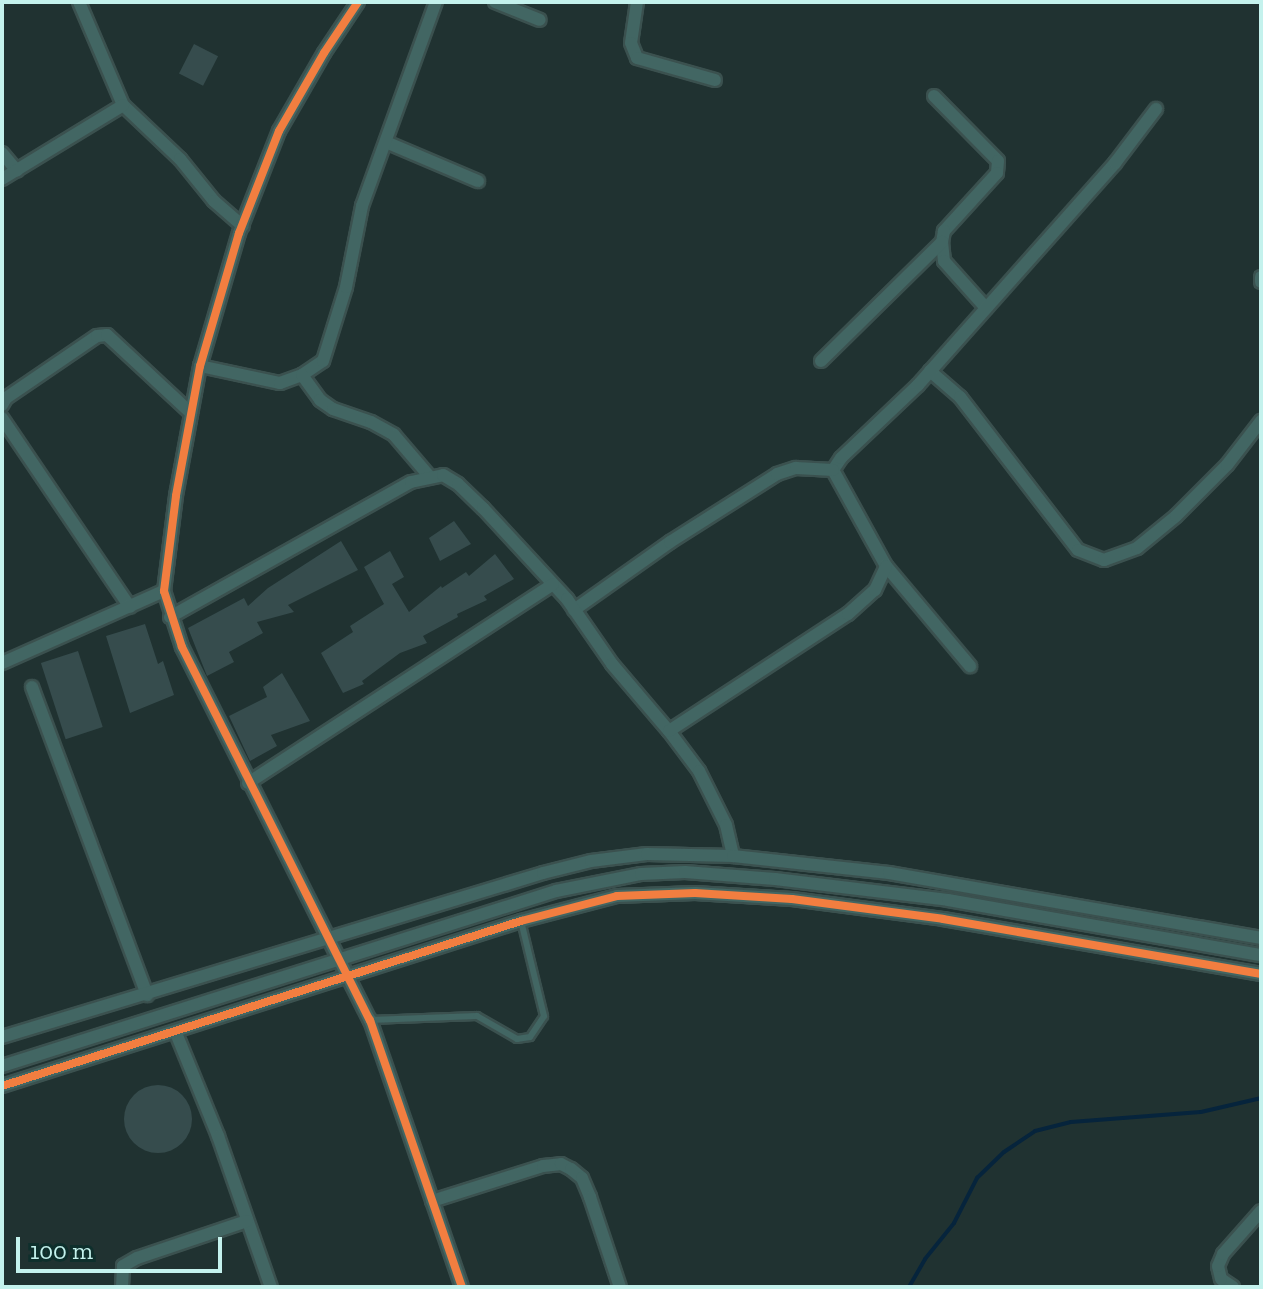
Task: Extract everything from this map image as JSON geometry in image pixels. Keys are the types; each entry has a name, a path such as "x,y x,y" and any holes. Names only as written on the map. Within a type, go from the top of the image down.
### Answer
{"street":[{"path":"79,2 123,105 180,159 214,201 243,226"},
{"path":"358,2 279,131 243,226 200,366 164,591 170,617 248,783 370,1020 462,1287"},
{"path":"200,366 280,383 302,375 323,361 334,332 362,206 436,2"},
{"path":"495,2 540,20"},
{"path":"637,2 631,43 637,58 715,80"},
{"path":"934,96 998,161 998,167 944,231 942,242 944,261 986,308"},
{"path":"2,179 123,105"},
{"path":"833,470 841,458 930,371 1115,163 1156,109"},
{"path":"386,142 478,181"},
{"path":"2,153 17,171"},
{"path":"821,361 942,242"},
{"path":"2,405 6,398 97,336 107,335 191,413"},
{"path":"930,371 960,397 1078,550 1104,560 1137,548 1176,516 1227,465 1259,426"},
{"path":"302,375 320,400 333,409 371,422 394,435 430,477"},
{"path":"2,418 130,607"},
{"path":"574,610 670,542 777,474 796,468 833,470"},
{"path":"833,470 886,566 970,666"},
{"path":"170,617 411,482 443,475 458,484 553,584 612,664 669,731 699,771 726,825 733,856"},
{"path":"669,731 848,614 875,590 886,566"},
{"path":"248,783 553,584"},
{"path":"2,663 164,591"},
{"path":"32,687 147,995"},
{"path":"2,1037 591,861 647,854 733,856 889,873 1261,938"},
{"path":"2,1066 595,880 685,872 948,900 1261,955"},
{"path":"2,1086 521,921 617,896 695,893 792,899 943,919 1261,974"},
{"path":"176,1033 218,1136 271,1287"},
{"path":"432,1201 543,1166 561,1164 582,1178 620,1287"},
{"path":"1233,1287 1221,1279 1218,1266 1223,1254 1261,1211"},
{"path":"122,1287 123,1266 137,1258 247,1221"}],"lane":[{"path":"370,1020 477,1016 517,1039 530,1037 544,1016 521,921"}],"building":[{"path":"194,44 218,56 203,86 179,73"},
{"path":"454,521 471,544 440,561 429,538"},
{"path":"341,541 358,570 288,605 294,612 257,622 263,633 229,652 234,662 207,676 188,628 244,598 248,606 268,588"},
{"path":"390,551 404,577 392,584 409,612 441,586 466,572 469,576 495,554 514,579 484,596 487,600 457,614 458,617 423,636 427,643 400,653 362,681 364,684 343,693 321,653 353,632 350,626 384,604 364,567"},
{"path":"145,624 158,664 163,661 174,695 130,713 106,636"},
{"path":"78,651 103,727 66,739 41,663"},
{"path":"282,673 310,721 271,735 277,746 250,761 229,716 267,697 263,687"},
{"path":"158,1085 182,1095 192,1119 182,1143 158,1153 134,1143 124,1119 134,1095"}],"waterway":[{"path":"909,1287 925,1259 954,1223 977,1178 1004,1152 1035,1131 1071,1122 1201,1112 1261,1098"}],"cycle path":[{"path":"358,2 279,131 239,233 200,366 176,496 164,591 182,647 370,1020 462,1287"},
{"path":"2,1086 521,921 617,896 695,893 792,899 943,919 1261,974"}]}
